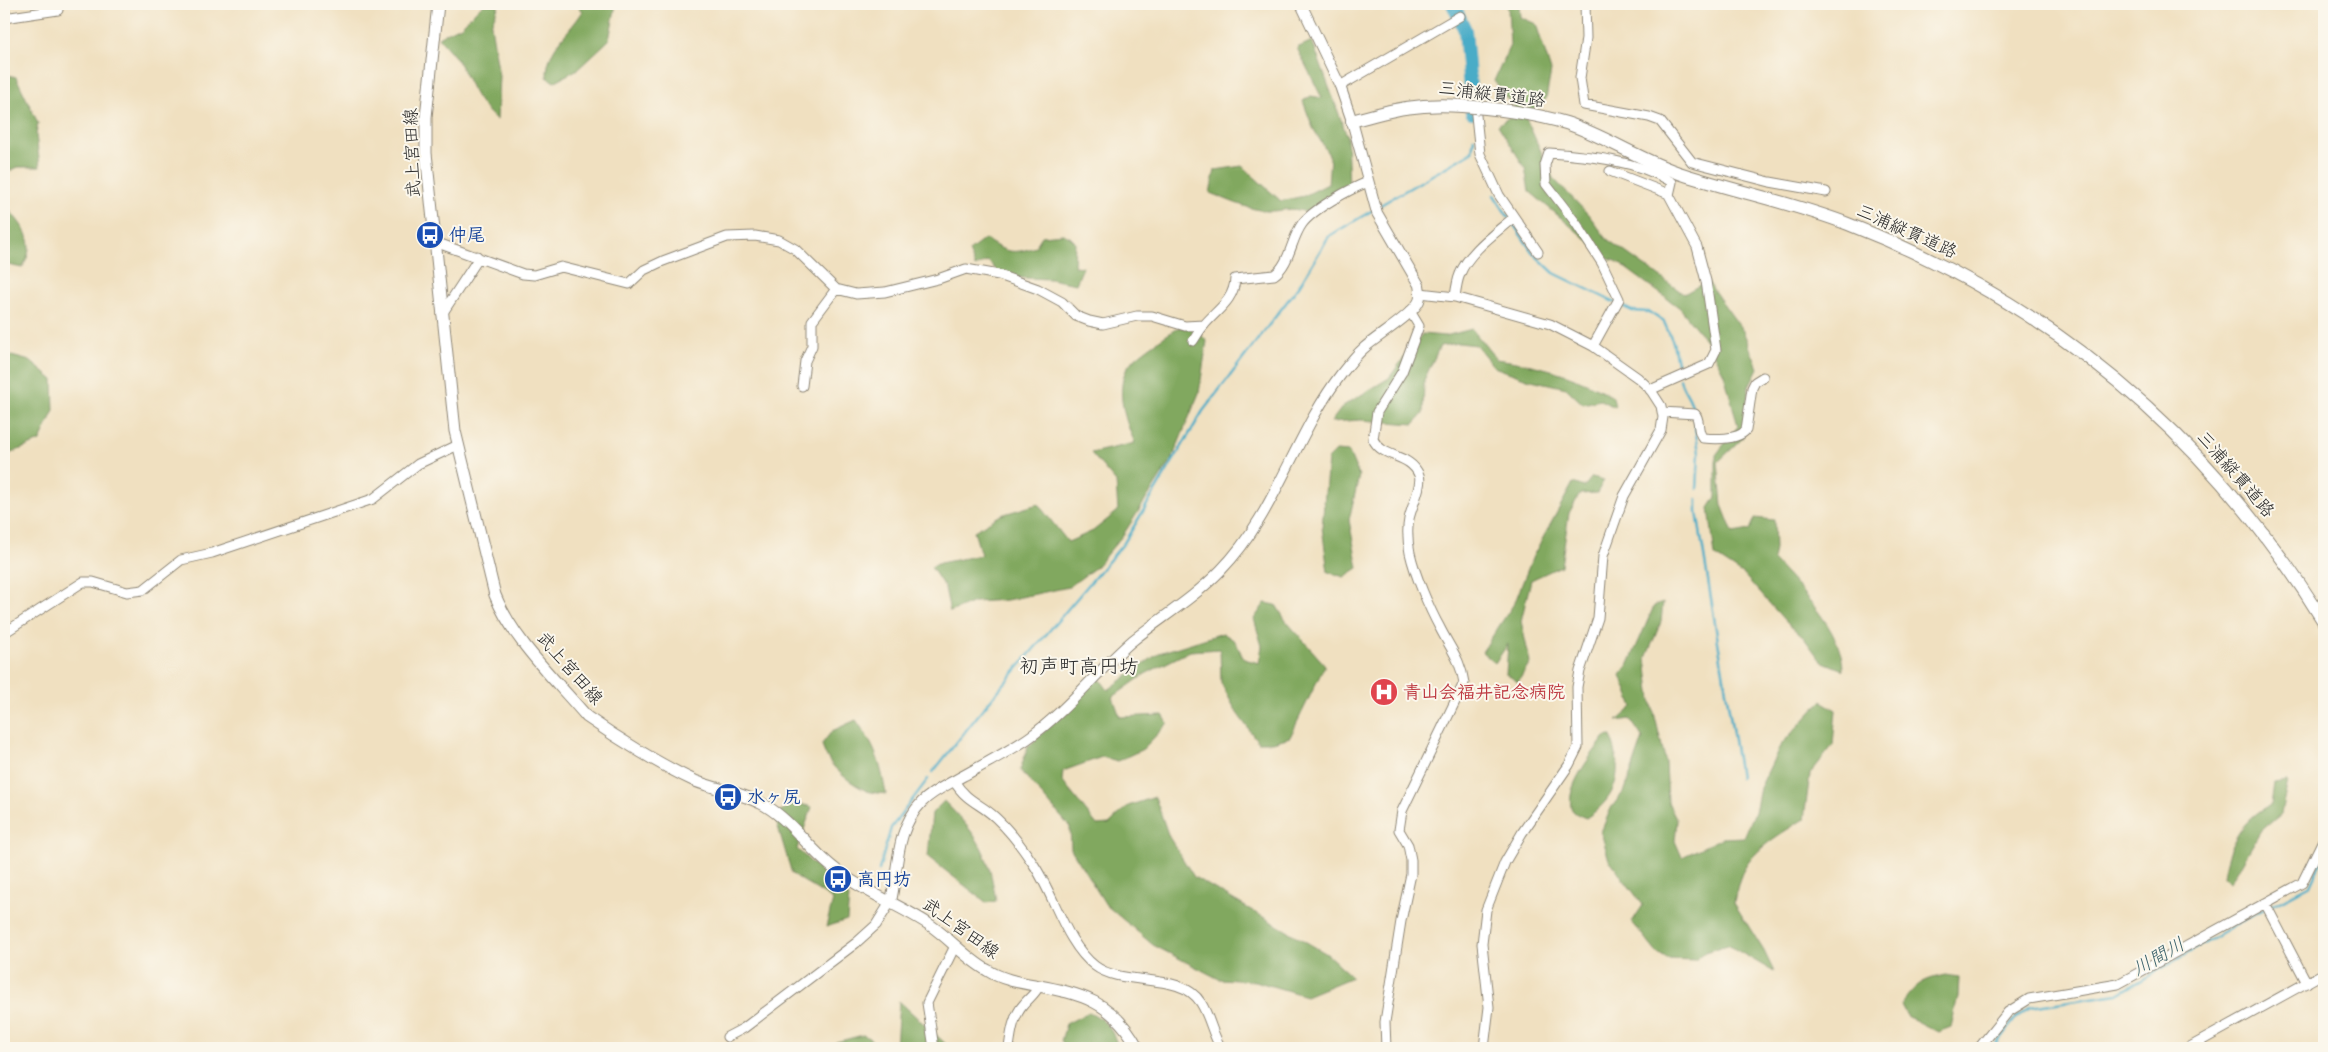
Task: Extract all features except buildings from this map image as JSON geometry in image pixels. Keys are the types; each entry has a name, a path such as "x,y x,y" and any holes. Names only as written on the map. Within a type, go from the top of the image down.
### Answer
{"main road":[{"name":"武上宮田線","path":"438,4 425,131 442,314 458,445 495,595 513,630 587,717 693,780 741,795 765,806 788,822 816,853 842,875 931,925 955,946 991,972 1009,980 1072,992 1101,1004 1125,1026 1138,1048"},
{"name":"三浦縦貫道路","path":"1352,121 1396,108 1418,105 1462,106 1532,114 1566,123 1664,168 1846,222 1896,243 1988,289 2066,339 2111,374 2181,437 2246,511 2287,566 2324,622"}],"street":[{"path":"727,1037 744,1028 856,943 876,925 891,901 898,850 908,821 922,803 932,794 1028,738 1133,640 1186,602 1238,552 1265,512 1307,428 1342,372 1363,348 1419,302 1420,293 1415,278 1376,208 1352,121 1340,86 1301,4"},
{"path":"1585,4 1586,38 1580,78 1584,105 1649,117 1660,121 1692,162 1770,182 1826,192"},
{"path":"4,18 58,10"},
{"path":"1340,86 1458,18"},
{"path":"1474,96 1480,154 1512,218 1538,252"},
{"path":"1593,346 1617,303 1616,290 1602,263 1576,223 1546,184 1545,165 1549,152 1603,158 1662,175 1672,182 1669,194"},
{"path":"1610,171 1669,194 1697,247 1706,281 1716,338 1716,350 1709,364 1680,375 1650,390"},
{"path":"1193,341 1204,325 1222,308 1232,295 1235,279 1274,275 1286,260 1301,226 1308,217 1350,189 1368,182"},
{"path":"1455,297 1460,274 1464,266 1476,251 1512,218"},
{"path":"435,242 523,274 534,275 561,267 629,284 644,270 663,261 727,237 755,236 779,240 795,248 836,289 856,294 885,292 938,279 966,269 999,275 1038,289 1062,302 1076,316 1089,321 1103,324 1137,316 1152,316 1185,326 1204,325"},
{"path":"442,314 478,259 477,256"},
{"path":"802,386 805,361 812,346 812,321 836,289"},
{"path":"1420,293 1455,297 1550,324 1593,346 1638,378 1650,390 1662,412 1663,425 1624,496 1603,556 1598,618 1580,671 1577,687 1578,747 1569,765 1522,833 1505,862 1486,910 1482,944 1489,1006 1484,1048"},
{"path":"1386,1048 1385,1022 1402,920 1412,874 1412,860 1408,845 1399,830 1402,810 1464,683 1462,666 1440,628 1410,554 1408,520 1420,482 1419,474 1402,458 1381,451 1373,440 1377,412 1402,372 1419,326 1410,311"},
{"path":"1662,412 1694,414 1698,416 1699,432 1702,438 1713,439 1741,435 1746,430 1752,388 1755,382 1763,377"},
{"path":"4,633 83,582 93,582 127,592 143,590 181,560 212,553 373,499 418,464 458,445"},
{"path":"954,781 963,795 995,817 1033,864 1077,946 1096,966 1111,974 1179,986 1192,994 1201,1003 1213,1036 1220,1048"},
{"path":"1979,1048 2008,1012 2029,999 2118,984 2267,906 2302,882 2324,838"},
{"path":"2267,906 2307,983"},
{"path":"934,1048 927,1003 955,946"},
{"path":"2188,1048 2324,973"},
{"path":"1009,1048 1015,1019 1023,1005 1035,994 1039,986"}],"green space":[{"path":"483,4 499,4 491,25 499,76 497,120 479,101 458,61 438,37 461,26"},
{"path":"575,4 616,4 609,40 578,69 554,82 547,77 550,58 554,49 583,11"},
{"path":"1505,4 1519,4 1520,17 1536,24 1551,71 1546,99 1525,116 1553,178 1588,214 1607,239 1684,294 1707,281 1743,331 1758,368 1749,386 1742,439 1718,462 1722,505 1733,533 1750,530 1755,518 1774,520 1775,549 1773,560 1817,610 1827,625 1836,640 1843,670 1821,661 1804,638 1787,623 1744,575 1715,556 1709,508 1716,497 1716,455 1738,426 1724,374 1708,343 1680,308 1612,258 1612,261 1529,191 1525,168 1498,125 1517,112 1494,81 1510,45 1508,8"},
{"path":"1312,41 1347,136 1349,188 1321,207 1305,212 1295,209 1259,210 1210,193 1215,170 1242,166 1281,201 1304,196 1328,184 1330,157 1313,128 1303,101 1311,96 1322,98 1297,48"},
{"path":"4,74 16,77 38,123 36,135 40,167 18,167 4,174"},
{"path":"4,205 22,226 29,242 27,259 22,268 4,264"},
{"path":"1063,234 1075,242 1074,266 1083,267 1076,284 1050,279 1002,277 988,261 975,267 969,251 985,239 1009,251 1020,251 1035,247 1042,236"},
{"path":"1179,327 1195,329 1207,341 1199,393 1172,459 1123,535 1096,567 1069,587 1007,600 974,602 950,612 945,588 931,567 940,563 981,555 974,531 1001,515 1038,504 1068,542 1093,531 1118,511 1116,482 1091,453 1135,443 1123,406 1123,377 1130,363"},
{"path":"1472,329 1496,359 1527,364 1570,376 1613,397 1615,407 1600,400 1583,404 1566,388 1527,379 1494,367 1476,345 1459,343 1440,346 1424,380 1423,414 1414,424 1361,420 1331,422 1343,406 1389,378 1422,334 1445,336"},
{"path":"4,354 30,361 53,380 54,410 40,441 4,456"},
{"path":"1336,451 1349,452 1359,476 1349,520 1358,568 1344,577 1328,572 1322,527 1328,459"},
{"path":"1592,477 1604,480 1597,493 1580,494 1569,513 1561,566 1531,580 1521,621 1530,662 1518,682 1506,674 1508,644 1495,663 1482,652 1515,602 1533,556 1573,483 1584,487"},
{"path":"1663,602 1661,622 1646,658 1651,700 1666,763 1668,802 1677,820 1675,841 1682,857 1722,838 1744,837 1755,812 1760,788 1780,746 1821,701 1836,710 1833,745 1810,774 1804,819 1761,848 1747,864 1737,888 1734,903 1764,951 1774,972 1728,945 1705,952 1695,960 1667,959 1656,952 1632,922 1643,905 1609,860 1601,832 1611,808 1625,790 1643,738 1630,719 1617,721 1633,707 1621,675 1628,666 1654,606"},
{"path":"1265,603 1276,605 1286,621 1325,665 1290,737 1273,742 1258,742 1237,713 1221,683 1220,649 1190,651 1145,674 1113,697 1120,717 1163,715 1168,723 1143,749 1118,761 1102,757 1063,771 1062,781 1097,825 1109,824 1128,806 1155,797 1169,837 1194,877 1327,954 1352,977 1306,996 1255,981 1219,979 1153,945 1106,905 1071,849 1070,827 1020,770 1028,747 1099,678 1108,690 1159,653 1223,633 1235,641 1244,659 1259,663 1262,646 1254,619"},
{"path":"856,720 876,755 882,772 886,794 874,793 857,786 838,771 827,758 824,751 822,744 832,731"},
{"path":"1611,736 1617,761 1617,772 1612,792 1597,810 1586,818 1577,814 1571,807 1571,798 1576,779 1605,737"},
{"path":"2288,781 2281,814 2261,831 2230,883 2223,877 2232,844 2252,818 2271,805 2274,783"},
{"path":"944,801 966,825 980,845 989,869 996,901 987,903 928,857 932,813"},
{"path":"796,803 812,807 797,849 849,897 847,920 826,927 833,900 792,874 776,820 780,811"},
{"path":"1945,975 1959,977 1958,997 1951,1027 1938,1032 1907,1016 1901,1005 1919,984"},
{"path":"899,1001 948,1046 948,1048 896,1048"},
{"path":"1089,1012 1100,1018 1108,1026 1118,1048 1065,1048 1061,1041 1066,1024"},
{"path":"863,1035 870,1038 876,1048 833,1048 836,1042"}],"waterway":[{"path":"1453,4 1465,30 1472,112"},
{"path":"1377,207 1472,152 1474,138"},
{"path":"1494,195 1509,218"},
{"path":"933,772 987,704 1124,543 1203,411 1299,286 1329,236 1373,210"},
{"path":"1512,222 1533,253 1554,273 1632,311 1649,312 1664,322 1673,342 1679,373"},
{"path":"1680,379 1693,407 1693,412"},
{"path":"1694,420 1699,453 1697,489"},
{"path":"1697,499 1697,512 1740,777"},
{"path":"879,870 891,828 928,779"},
{"name":"川間川","path":"1990,1048 1996,1044 2016,1018 2030,1007 2118,994 2253,915 2310,885 2324,855"}],"place":[{"name":"仲尾","path":"430,235"},
{"name":"青山会福井記念病院","path":"1384,692"},
{"name":"水ヶ尻","path":"728,797"},
{"name":"高円坊","path":"838,879"}],"district":[{"name":"初声町高円坊","path":"1079,666"}]}
